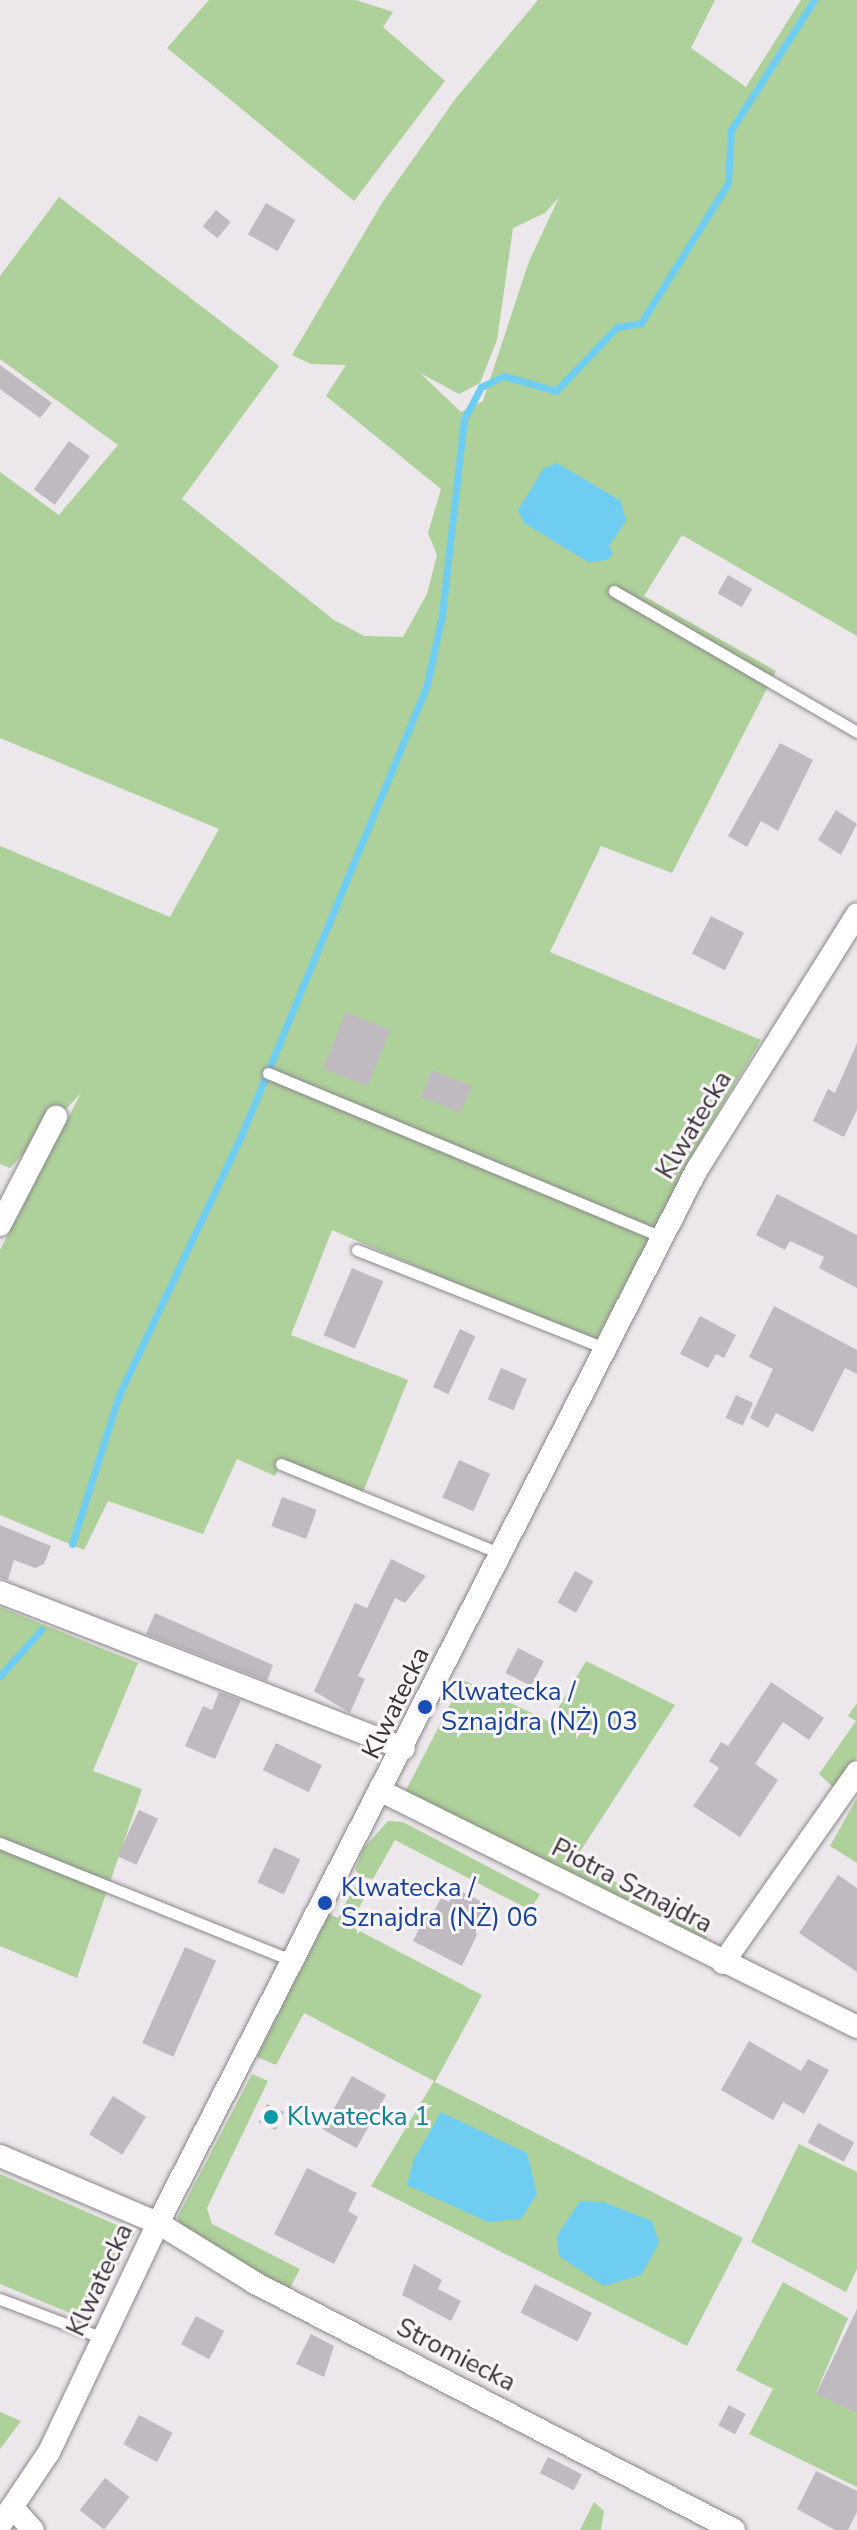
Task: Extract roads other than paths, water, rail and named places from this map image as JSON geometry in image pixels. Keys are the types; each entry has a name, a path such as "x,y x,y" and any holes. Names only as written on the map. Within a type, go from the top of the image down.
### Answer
{"street":[{"name":"Klwatecka","path":"7,2517 49,2452 158,2223 383,1792 696,1171 857,914"},
{"path":"0,1225 56,1117"},
{"path":"0,1592 404,1749"},
{"path":"723,1963 857,1772"},
{"name":"Piotra Sznajdra","path":"383,1792 857,2027"},
{"name":"Stromiecka","path":"0,2156 158,2223 255,2283 734,2530"},
{"path":"7,2517 33,2530"}],"lane":[{"path":"614,591 857,732"},
{"path":"268,1073 662,1237"},
{"path":"357,1250 605,1348"},
{"path":"281,1464 502,1554"},
{"path":"0,1843 295,1961"},
{"path":"0,2299 103,2338"}],"water":[{"path":"557,463 621,501 626,521 609,546 613,553 608,560 588,562 524,523 518,510 544,468"},
{"path":"441,2112 527,2153 537,2194 521,2219 488,2222 407,2185 413,2161"},
{"path":"580,2201 603,2202 652,2221 659,2243 641,2275 604,2286 559,2256 557,2236"}],"waterway":[{"path":"72,1544 119,1395 244,1129 427,684 442,615 464,419 481,387 504,376 556,391 617,327 641,323 728,183 731,130 814,0"},
{"path":"0,1676 41,1630"}],"place":[{"name":"Klwatecka / Sznajdra (NŻ) 03","path":"425,1707"},
{"name":"Klwatecka / Sznajdra (NŻ) 06","path":"325,1903"},
{"name":"Klwatecka 1","path":"271,2117"}]}
